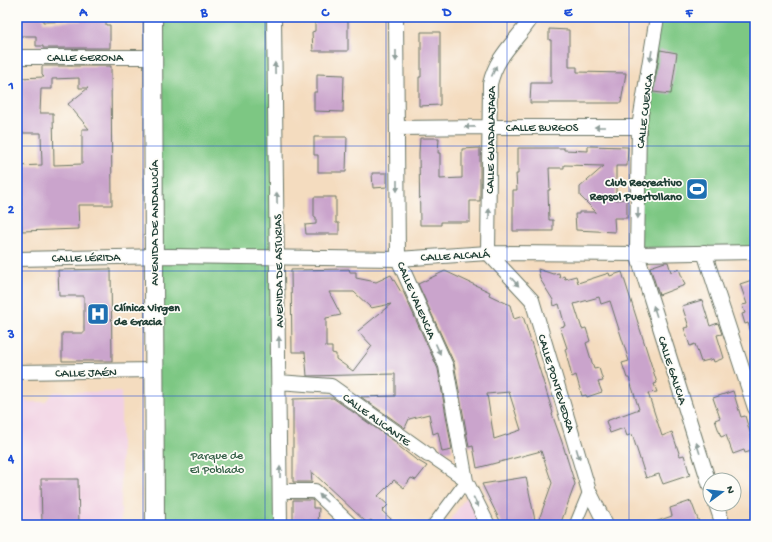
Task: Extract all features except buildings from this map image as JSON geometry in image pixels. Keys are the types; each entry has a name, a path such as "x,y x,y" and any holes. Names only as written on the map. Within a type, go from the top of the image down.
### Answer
{"street":[{"name":"AVENIDA DE ANDALUCÍA","path":"153,17 155,525"},
{"name":"AVENIDA DE ASTURIAS","path":"274,17 280,525"},
{"name":"CALLE VALENCIA","path":"396,17 398,259 446,366 466,481 488,525"},
{"name":"CALLE GUADALAJARA","path":"488,253 490,84 493,72 506,49 532,17"},
{"name":"CALLE CUENCA","path":"637,254 639,127 657,17"},
{"name":"CALLE GERONA","path":"17,57 153,57"},
{"name":"CALLE BURGOS","path":"397,128 639,127"},
{"path":"704,252 755,408"},
{"name":"CALLE ALCALÁ","path":"154,256 398,259 488,253 637,254 755,252"},
{"name":"CALLE PONTEVEDRA","path":"488,253 532,300 589,491 606,525"},
{"name":"CALLE GALICIA","path":"637,254 706,472"},
{"name":"CALLE LÉRIDA","path":"17,258 154,256"},
{"name":"CALLE JAÉN","path":"17,372 154,370"},
{"name":"CALLE ALICANTE","path":"279,382 331,386 466,481"},
{"path":"434,525 466,481"},
{"path":"280,491 315,492 351,525"},
{"path":"575,525 589,491"},
{"path":"718,512 722,525"}],"shaded area":[{"path":"54,392 121,392 121,525 17,525 17,394 29,402 45,402"},
{"path":"467,495 482,525 447,525"}],"green space":[{"name":"Parque de El Poblado","path":"153,17 274,17 281,525 155,525"},
{"name":"Club Recreativo Repsol Puertollano","path":"657,17 755,17 755,252 637,254 639,127"}],"place":[{"name":"Club Recreativo Repsol Puertollano","path":"697,189"},
{"name":"Clínica Virgen de Gracia","path":"98,314"}]}
